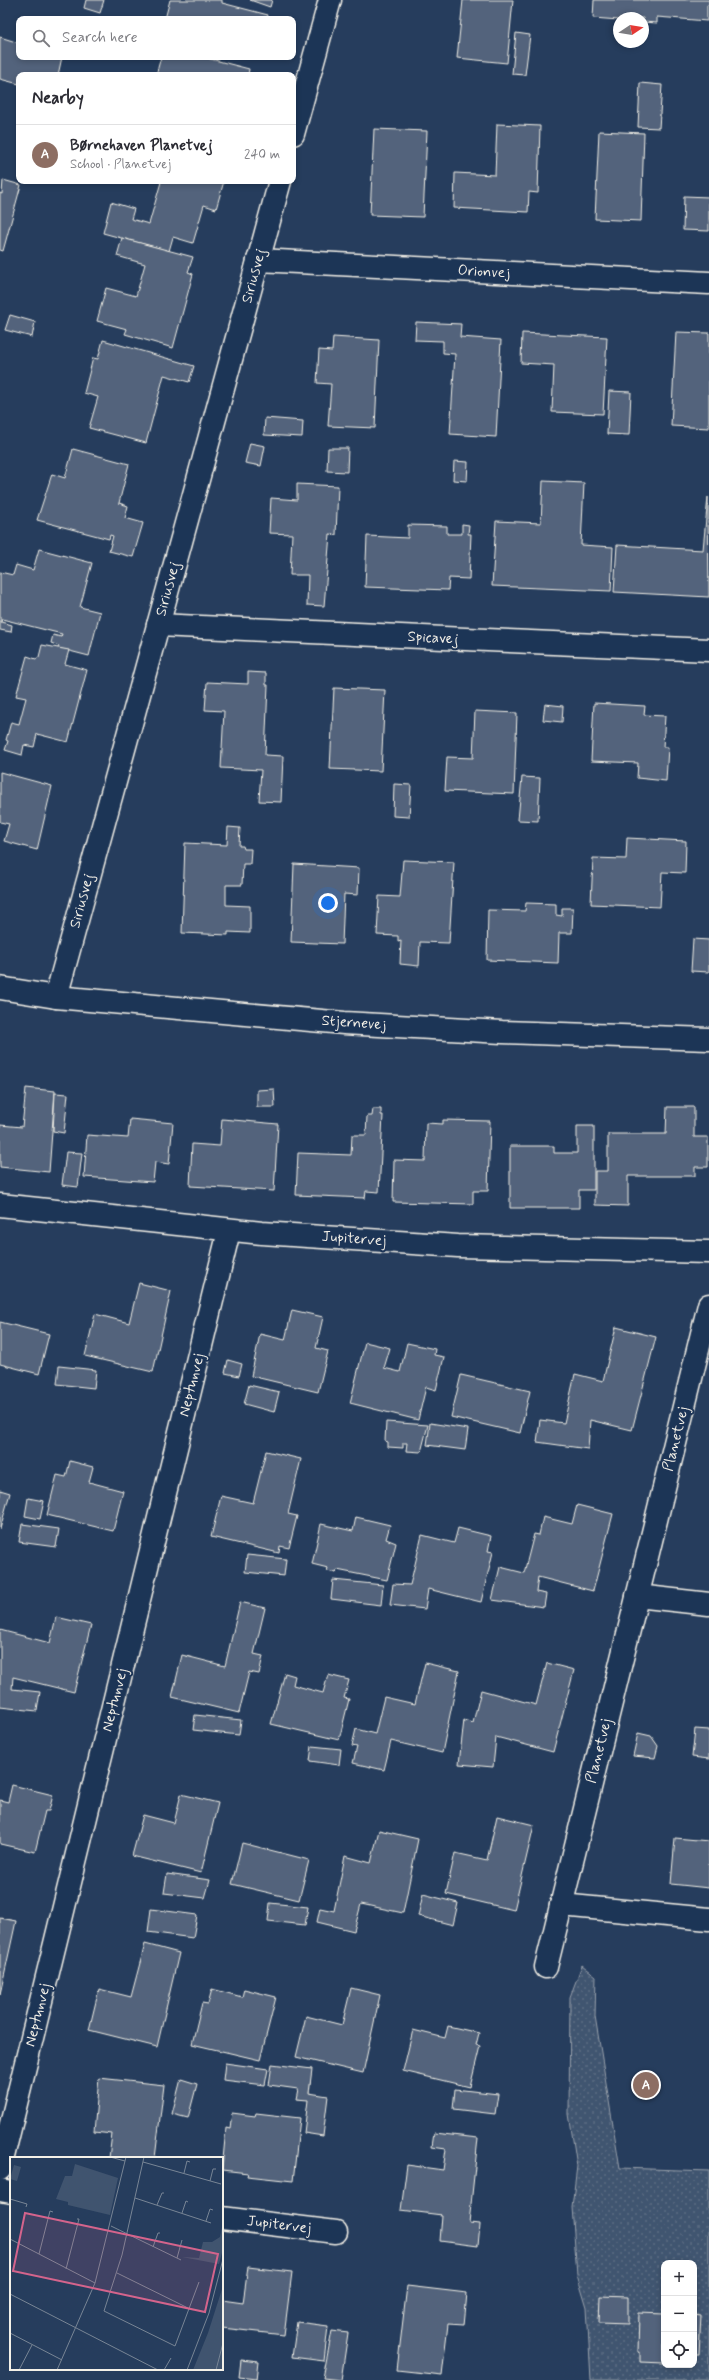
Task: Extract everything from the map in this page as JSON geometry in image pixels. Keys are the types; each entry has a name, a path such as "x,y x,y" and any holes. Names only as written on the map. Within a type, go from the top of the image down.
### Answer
{"street":[{"path":"296,123 330,0"},
{"name":"Siriusvej","path":"56,997 279,184"},
{"name":"Orionvej","path":"258,260 709,283"},
{"name":"Spicavej","path":"158,625 709,650"},
{"name":"Stjernevej","path":"0,988 56,997 344,1023 502,1032 709,1039"},
{"name":"Jupitervej","path":"0,1205 229,1231 458,1246 709,1252"},
{"name":"Neptunvej","path":"0,2169 229,1231"},
{"name":"Planetvej","path":"546,1967 709,1305"},
{"path":"637,1596 709,1604"},
{"path":"561,1905 709,1918"},
{"path":"0,2190 10,2192"},
{"name":"Jupitervej","path":"223,2218 336,2232"}],"shaded area":[{"path":"582,1965 596,1976 595,2016 620,2168 709,2171 709,2380 591,2380 587,2308 577,2275 572,2207 577,2166 569,2114 570,1997"}],"building":[{"path":"86,0 104,0 100,13 84,8"},
{"path":"170,0 222,0 222,3 268,15 268,16 166,16"},
{"path":"250,0 272,0 270,7"},
{"path":"463,0 513,0 507,63 457,58"},
{"path":"594,0 709,0 709,5 707,5 707,21 657,17 657,23 649,22 649,12 613,12 613,20 593,18"},
{"path":"516,33 530,35 525,75 512,74"},
{"path":"0,37 16,42 16,60 61,60 59,72 16,72 16,83 0,79"},
{"path":"160,60 214,60 249,69 248,72 157,72"},
{"path":"640,83 662,85 659,128 638,127"},
{"path":"497,124 540,126 538,193 529,192 528,212 454,208 455,173 495,175"},
{"path":"374,129 427,131 423,217 370,215"},
{"path":"599,131 644,133 641,221 595,219"},
{"path":"3,180 21,185 3,251 0,250 0,193 2,194"},
{"path":"160,184 223,184 216,209 204,205 193,243 173,237 169,251 103,233 111,202 134,209 131,219 149,224"},
{"path":"684,196 709,197 709,231 683,230"},
{"path":"122,238 193,257 188,272 193,274 173,348 125,334 127,329 97,321 106,288 136,296 145,264 117,256"},
{"path":"10,315 35,322 32,337 5,330"},
{"path":"416,322 461,324 460,337 501,340 496,437 450,434 455,354 443,353 443,341 415,340"},
{"path":"676,332 709,333 709,428 671,426"},
{"path":"522,333 607,337 603,414 552,412 554,365 521,363"},
{"path":"333,337 379,340 375,428 328,426 331,384 317,383 319,350 332,351"},
{"path":"103,340 194,366 189,382 164,375 146,443 89,428 98,397 84,393 93,358 98,359"},
{"path":"609,391 631,392 629,435 607,434"},
{"path":"265,418 303,421 302,437 264,435"},
{"path":"250,443 265,446 261,466 245,463"},
{"path":"328,448 348,448 347,472 327,471"},
{"path":"73,449 129,464 119,503 128,506 125,518 143,523 133,557 109,551 113,536 110,535 109,539 37,520 52,474 65,478"},
{"path":"454,461 468,462 467,481 453,480"},
{"path":"543,481 584,483 581,545 613,547 611,591 492,586 496,521 541,523"},
{"path":"297,484 338,486 336,535 330,534 324,606 307,605 308,575 290,575 292,534 269,533 271,498 297,500"},
{"path":"708,497 709,597 614,592 617,545 703,550"},
{"path":"462,524 469,525 468,534 471,534 469,579 449,578 448,590 365,587 367,536 408,538 408,525 447,526 447,534 462,534"},
{"path":"39,549 92,563 80,607 100,612 89,656 58,648 59,646 51,643 53,635 61,637 62,634 2,619 1,622 12,625 11,632 0,630 0,572 13,575 16,565 33,570"},
{"path":"42,645 69,650 65,664 87,670 68,742 37,734 34,747 24,745 22,755 5,750 8,741 6,740 11,722 19,724 26,698 16,696 27,656 36,659 39,657"},
{"path":"248,672 266,673 266,685 268,685 265,755 283,756 281,802 259,801 261,770 221,768 224,711 205,710 207,682 248,684"},
{"path":"334,688 385,690 381,771 330,769"},
{"path":"594,703 645,706 644,715 665,716 663,747 668,747 666,781 637,778 638,763 591,761"},
{"path":"545,704 563,706 562,722 543,720"},
{"path":"475,711 517,713 514,794 445,791 447,757 473,758"},
{"path":"0,772 52,786 37,850 4,841 9,824 0,822"},
{"path":"522,777 540,778 538,821 518,820"},
{"path":"394,784 411,785 409,817 393,816"},
{"path":"228,827 240,828 239,846 243,846 244,849 251,849 250,864 243,864 242,885 226,885 226,905 250,906 250,933 228,932 228,935 182,933 185,843 227,845"},
{"path":"627,838 686,841 685,873 662,872 660,907 591,904 593,858 626,859"},
{"path":"403,860 454,862 449,943 420,942 419,966 400,964 401,940 398,941 398,936 377,935 379,896 400,897"},
{"path":"294,864 359,868 358,895 344,894 342,944 291,942"},
{"path":"526,903 556,904 556,915 562,916 562,908 573,908 572,933 559,933 558,963 487,960 488,910 525,911"},
{"path":"693,939 709,940 709,972 691,971"},
{"path":"26,1088 55,1091 49,1172 0,1167 0,1125 22,1127"},
{"path":"274,1089 275,1107 257,1107 257,1090"},
{"path":"55,1093 68,1094 64,1133 53,1131"},
{"path":"667,1107 694,1107 694,1137 708,1137 708,1167 695,1167 695,1176 628,1176 628,1206 595,1205 595,1171 608,1171 608,1134 666,1134"},
{"path":"373,1109 381,1109 381,1115 383,1115 379,1192 366,1191 365,1198 296,1195 298,1153 351,1155 352,1135 366,1135 367,1116 372,1116"},
{"path":"130,1119 173,1123 169,1164 155,1162 153,1182 84,1177 87,1135 128,1138"},
{"path":"222,1119 278,1124 274,1191 190,1186 192,1144 220,1146"},
{"path":"443,1120 490,1121 488,1191 473,1191 473,1204 393,1202 394,1160 425,1161 426,1123 443,1124"},
{"path":"577,1126 594,1126 594,1190 579,1190 579,1208 510,1208 510,1146 554,1146 554,1153 577,1153"},
{"path":"66,1152 82,1153 78,1187 62,1185"},
{"path":"139,1283 171,1291 153,1372 85,1356 95,1314 129,1323"},
{"path":"292,1310 323,1317 316,1348 328,1351 318,1392 251,1376 260,1334 285,1340"},
{"path":"0,1322 49,1334 39,1374 0,1364"},
{"path":"616,1327 656,1337 632,1430 590,1420 588,1449 537,1442 540,1420 564,1423 575,1374 603,1381"},
{"path":"365,1342 390,1348 384,1368 400,1372 407,1343 435,1349 434,1355 444,1357 436,1390 426,1387 418,1420 350,1403"},
{"path":"228,1360 242,1364 239,1376 225,1373"},
{"path":"59,1366 96,1370 94,1388 57,1384"},
{"path":"461,1375 530,1391 520,1433 451,1417"},
{"path":"249,1385 279,1392 274,1412 244,1404"},
{"path":"386,1422 428,1425 421,1452 406,1451 407,1443 403,1443 403,1448 388,1447 388,1442 385,1441"},
{"path":"430,1423 468,1429 465,1450 427,1445"},
{"path":"266,1451 301,1459 288,1514 297,1516 289,1548 280,1546 279,1553 211,1537 221,1496 253,1503"},
{"path":"70,1461 93,1467 89,1482 123,1491 113,1531 47,1515 57,1475 66,1477"},
{"path":"0,1490 10,1493 0,1529"},
{"path":"28,1498 44,1501 40,1519 25,1516"},
{"path":"577,1505 613,1514 593,1591 538,1577 536,1592 546,1594 544,1607 492,1600 500,1567 524,1573 534,1534 539,1535 543,1517 572,1524"},
{"path":"356,1517 390,1525 386,1539 396,1543 387,1580 337,1570 336,1573 327,1571 328,1568 312,1564 321,1524 353,1531"},
{"path":"22,1524 59,1529 56,1547 19,1542"},
{"path":"458,1528 491,1536 488,1551 493,1552 481,1602 428,1589 425,1609 390,1605 393,1584 410,1585 422,1535 454,1543"},
{"path":"247,1555 286,1559 284,1576 245,1572"},
{"path":"333,1580 383,1585 381,1605 331,1599"},
{"path":"240,1602 265,1608 254,1654 263,1656 259,1674 249,1672 239,1713 172,1697 182,1655 225,1666"},
{"path":"56,1617 91,1625 74,1692 13,1677 12,1689 40,1692 37,1711 0,1707 0,1630 50,1643"},
{"path":"425,1663 459,1671 442,1753 391,1741 384,1770 353,1763 357,1747 352,1746 356,1729 375,1734 384,1697 415,1704"},
{"path":"547,1663 574,1670 553,1752 496,1737 493,1767 459,1764 464,1720 473,1723 481,1690 536,1705"},
{"path":"285,1673 295,1676 293,1685 323,1693 328,1675 349,1680 344,1698 349,1699 339,1740 271,1724"},
{"path":"195,1715 241,1720 239,1735 193,1730"},
{"path":"695,1729 709,1730 709,1759 692,1757"},
{"path":"638,1733 651,1736 658,1746 655,1758 633,1756"},
{"path":"312,1746 341,1749 339,1765 310,1761"},
{"path":"12,1785 53,1795 49,1811 45,1811 35,1852 0,1844 0,1800 8,1802"},
{"path":"181,1794 218,1803 201,1873 132,1856 143,1815 174,1823"},
{"path":"497,1816 534,1825 514,1910 446,1894 455,1853 487,1860"},
{"path":"379,1830 418,1839 403,1913 361,1904 354,1931 317,1922 320,1908 334,1911 345,1856 371,1863"},
{"path":"675,1838 709,1841 709,1888 671,1884"},
{"path":"242,1843 309,1860 299,1900 232,1884"},
{"path":"167,1874 210,1880 205,1898 164,1893"},
{"path":"423,1894 458,1903 453,1925 418,1916"},
{"path":"270,1903 308,1907 305,1925 268,1921"},
{"path":"151,1909 197,1915 193,1938 148,1932"},
{"path":"0,1918 16,1921 0,1994"},
{"path":"145,1944 179,1953 157,2047 89,2030 99,1989 131,1997"},
{"path":"351,1988 380,1995 363,2073 296,2057 306,2016 342,2025"},
{"path":"212,1989 242,1997 244,1989 276,1997 260,2060 192,2044 202,2003 208,2004"},
{"path":"448,2026 479,2033 476,2045 480,2046 470,2087 403,2071 413,2030 445,2038"},
{"path":"225,2063 268,2069 265,2085 223,2080"},
{"path":"272,2064 312,2069 309,2093 328,2096 323,2136 304,2133 308,2100 296,2099 298,2089 269,2085"},
{"path":"99,2078 164,2085 155,2157 109,2157 112,2134 94,2132"},
{"path":"181,2079 197,2084 188,2118 172,2114"},
{"path":"455,2089 498,2094 495,2114 453,2109"},
{"path":"232,2113 255,2116 256,2113 300,2118 293,2181 247,2176 248,2173 223,2170 226,2128 230,2129"},
{"path":"434,2133 478,2138 469,2223 480,2224 478,2246 440,2241 442,2215 401,2210 407,2165 443,2170 446,2149 432,2147"},
{"path":"248,2267 292,2272 284,2335 223,2328 223,2300 243,2303"},
{"path":"407,2286 467,2293 464,2325 448,2324 442,2375 397,2370"},
{"path":"600,2296 628,2297 628,2324 599,2323"},
{"path":"639,2313 661,2314 661,2363 640,2362 640,2352 638,2352"},
{"path":"697,2315 701,2316 699,2354 697,2354"},
{"path":"297,2322 328,2326 324,2361 292,2357"},
{"path":"332,2331 348,2333 341,2380 323,2378"},
{"path":"241,2360 259,2362 257,2379 239,2377"}],"place":[{"name":"Børnehaven Planetvej","path":"646,2085"}]}
